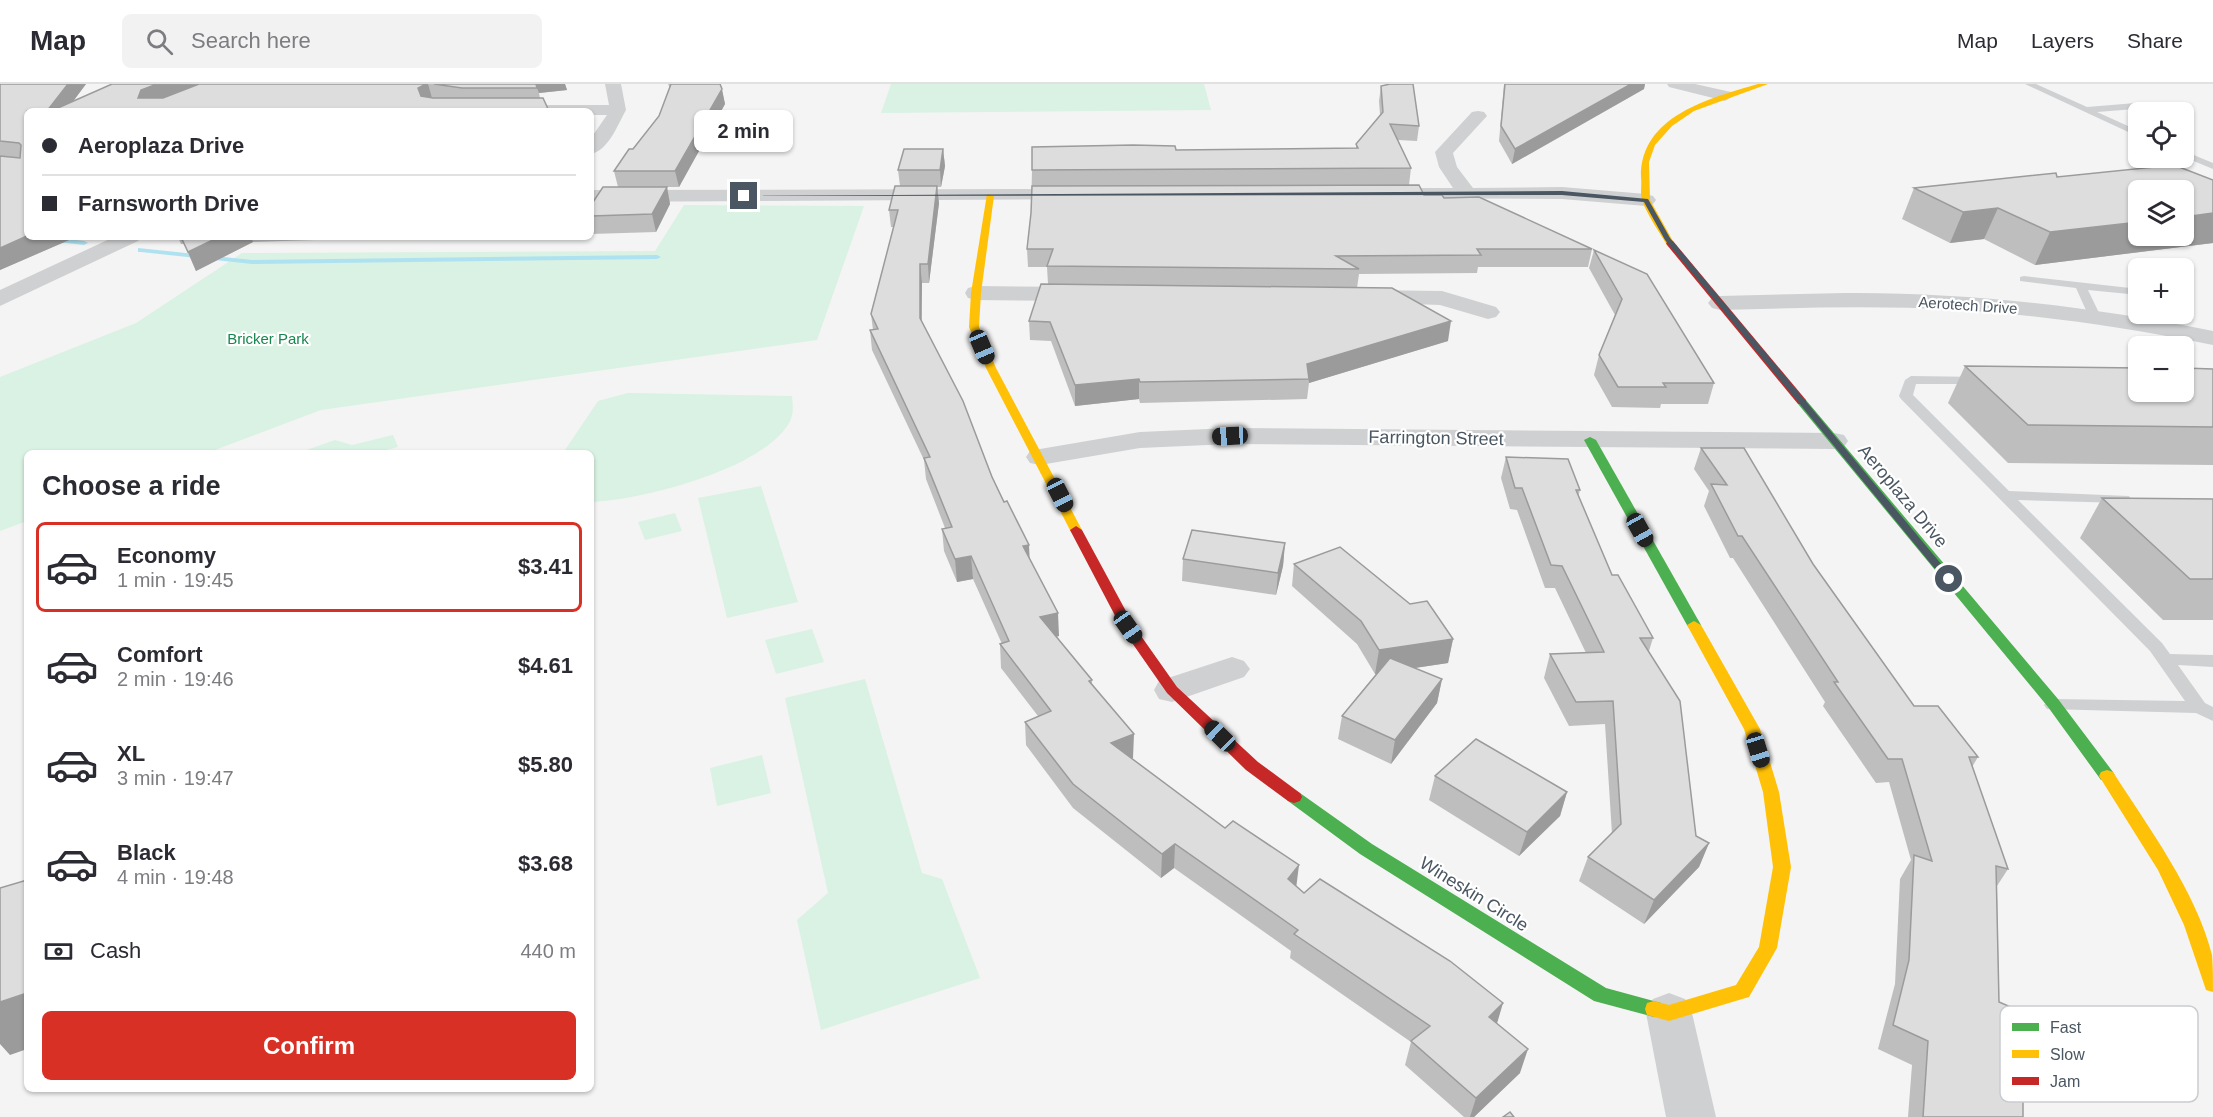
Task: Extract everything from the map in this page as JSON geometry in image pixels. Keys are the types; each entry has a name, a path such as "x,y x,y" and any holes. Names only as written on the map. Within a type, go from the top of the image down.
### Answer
{"street":[{"path":"594,145 613,122 618,110 619,97 613,84"},
{"path":"1675,84 1725,96"},
{"name":"Aeroplaza Drive","path":"1765,84 1725,96 1692,110 1669,124 1651,144 1645,162 1646,200 1667,239 2094,755 2162,862 2205,955 2213,984"},
{"path":"594,110 618,110"},
{"path":"1467,193 1448,167 1444,152 1478,116"},
{"path":"1360,194 1562,193 1646,200"},
{"path":"594,196 1097,195"},
{"name":"Wineskin Circle","path":"990,196 976,293 974,327 991,368 1128,627 1172,690 1252,766 1366,849 1601,994 1669,1013"},
{"path":"0,299 125,240"},
{"path":"976,293 1103,295"},
{"path":"1337,297 1442,298 1488,312"},
{"name":"Aerotech Drive","path":"1720,303 1920,301 2000,306 2095,317 2213,338"},
{"name":"Farrington Street","path":"1040,457 1140,440 1230,436 1834,441"},
{"path":"1590,440 1752,729 1771,792 1782,867 1768,948 1742,992 1669,1013 1691,1117"},
{"path":"1172,690 1232,669"}],"lane":[{"path":"2029,84 2128,129"},
{"path":"2113,101 2128,108"},
{"path":"2084,110 2128,108"},
{"path":"2194,158 2213,166"},
{"path":"2024,279 2128,291"},
{"path":"2081,287 2095,317"},
{"path":"1998,381 1911,380 1906,396 2156,647 2206,711"},
{"path":"2005,495 2144,499"},
{"path":"2164,659 2213,662"},
{"path":"2053,705 2206,711"}],"green space":[{"path":"891,84 1204,84 1211,110 881,113"},
{"name":"Bricker Park","path":"684,205 864,206 817,340 321,410 215,450 24,450 24,522 0,531 0,377 136,323 242,253 655,251"},
{"path":"628,393 792,396 793,406 791,420 775,440 728,468 669,488 594,502 594,450 565,450 598,401"},
{"path":"393,435 398,447 386,450 307,450 335,440 352,445"},
{"path":"761,486 798,602 727,618 698,498"},
{"path":"675,513 682,531 645,540 638,522"},
{"path":"812,629 824,662 776,674 765,640"},
{"path":"865,679 922,873 942,879 980,978 821,1030 797,920 828,893 785,698"},
{"path":"762,755 771,793 717,806 710,768"}],"building":[{"path":"0,84 68,84 49,108 24,108 24,237 0,248 0,156 20,158 21,145 0,141"},
{"path":"112,84 157,84 141,90 138,98 163,98 199,84 426,84 418,88 421,96 433,98 543,98 548,108 58,108"},
{"path":"434,84 536,84 537,88 462,88"},
{"path":"671,84 720,84 722,89 675,171 614,171 629,149 633,149 659,116"},
{"path":"1413,84 1419,126 1390,124 1411,168 1032,170 1032,147 1133,145 1175,146 1176,150 1358,148 1356,144 1383,112 1381,86"},
{"path":"1505,84 1631,84 1515,149 1501,126"},
{"path":"904,149 943,149 940,170 898,170"},
{"path":"2145,168 2182,168 2213,180 2213,213 2194,216 2194,180 2128,180 2128,223 2050,232 1998,208 1963,212 1914,188 2056,173 2057,177"},
{"path":"1419,185 1424,195 1442,195 1444,198 1479,197 1592,249 1477,249 1481,255 1336,256 1359,269 1047,266 1053,249 1027,249 1032,186"},
{"path":"895,186 937,186 928,264 920,264 920,318 963,401 992,477 1029,545 1023,546 1058,613 1040,617 1092,680 1089,681 1134,734 1111,743 1225,828 1233,821 1299,865 1288,879 1304,893 1320,879 1450,961 1503,1003 1489,1017 1528,1049 1476,1098 1411,1041 1430,1026 1294,934 1298,930 1175,844 1162,854 1073,784 1025,722 1051,711 1000,644 1009,641 971,556 955,559 942,529 952,527 924,458 930,457 870,330 878,329 871,314 898,210 889,210"},
{"path":"603,187 667,187 652,214 594,216 594,200"},
{"path":"182,240 213,240 188,252"},
{"path":"1594,250 1647,274 1714,383 1663,383 1666,387 1618,387 1599,355 1622,299"},
{"path":"1041,284 1392,288 1451,321 1307,364 1309,379 1140,382 1139,379 1075,385 1050,322 1029,321"},
{"path":"1965,366 2128,368 2128,402 2194,402 2194,368 2213,369 2213,427 2028,425"},
{"path":"1701,448 1744,448 1813,564 1914,706 1938,706 1978,757 1969,757 2008,869 1996,866 1999,1002 2008,1006 2000,1006 2000,1102 2023,1102 2023,1117 1923,1117 1928,1041 1893,1025 1909,960 1914,855 1932,861 1902,759 1888,759 1834,682 1838,682 1742,536 1738,536 1711,484 1727,485"},
{"path":"1506,457 1568,459 1580,490 1576,490 1612,575 1618,575 1653,638 1640,638 1680,701 1696,836 1709,843 1654,900 1588,857 1621,824 1613,701 1576,702 1550,654 1604,652 1562,566 1551,565 1522,488 1515,488"},
{"path":"2102,498 2213,499 2213,579 2190,579"},
{"path":"1192,530 1285,543 1278,573 1183,559"},
{"path":"1340,547 1410,604 1427,601 1453,639 1379,650 1361,621 1294,564"},
{"path":"1390,658 1442,679 1395,740 1342,716"},
{"path":"1476,739 1567,792 1527,832 1435,776"},
{"path":"24,881 24,994 0,1002 0,888"},
{"path":"1510,1112 1514,1117 1503,1117"}],"waterway":[{"path":"58,240 84,243"},
{"path":"141,250 252,262 657,257"}],"traffic: fast":[{"path":"1802,402 2053,703 2107,776"},
{"path":"1590,440 1694,625"},
{"path":"1294,797 1366,849 1601,995 1654,1009"}],"traffic: slow":[{"path":"1670,243 1646,200 1645,162 1651,144 1669,124 1692,110 1725,96 1765,84"},
{"path":"990,196 976,293 974,327 991,368 1076,530"},
{"path":"1654,1009 1669,1013 1742,991 1768,948 1782,867 1771,792 1752,729 1694,625"},
{"path":"2107,776 2165,867 2193,925 2213,984"}],"traffic: jam":[{"path":"1670,243 1802,402"},
{"path":"1076,530 1128,627 1172,690 1252,766 1294,797"}],"route":[{"path":"744,196 1562,193 1646,200 1667,239 1949,579"}]}
